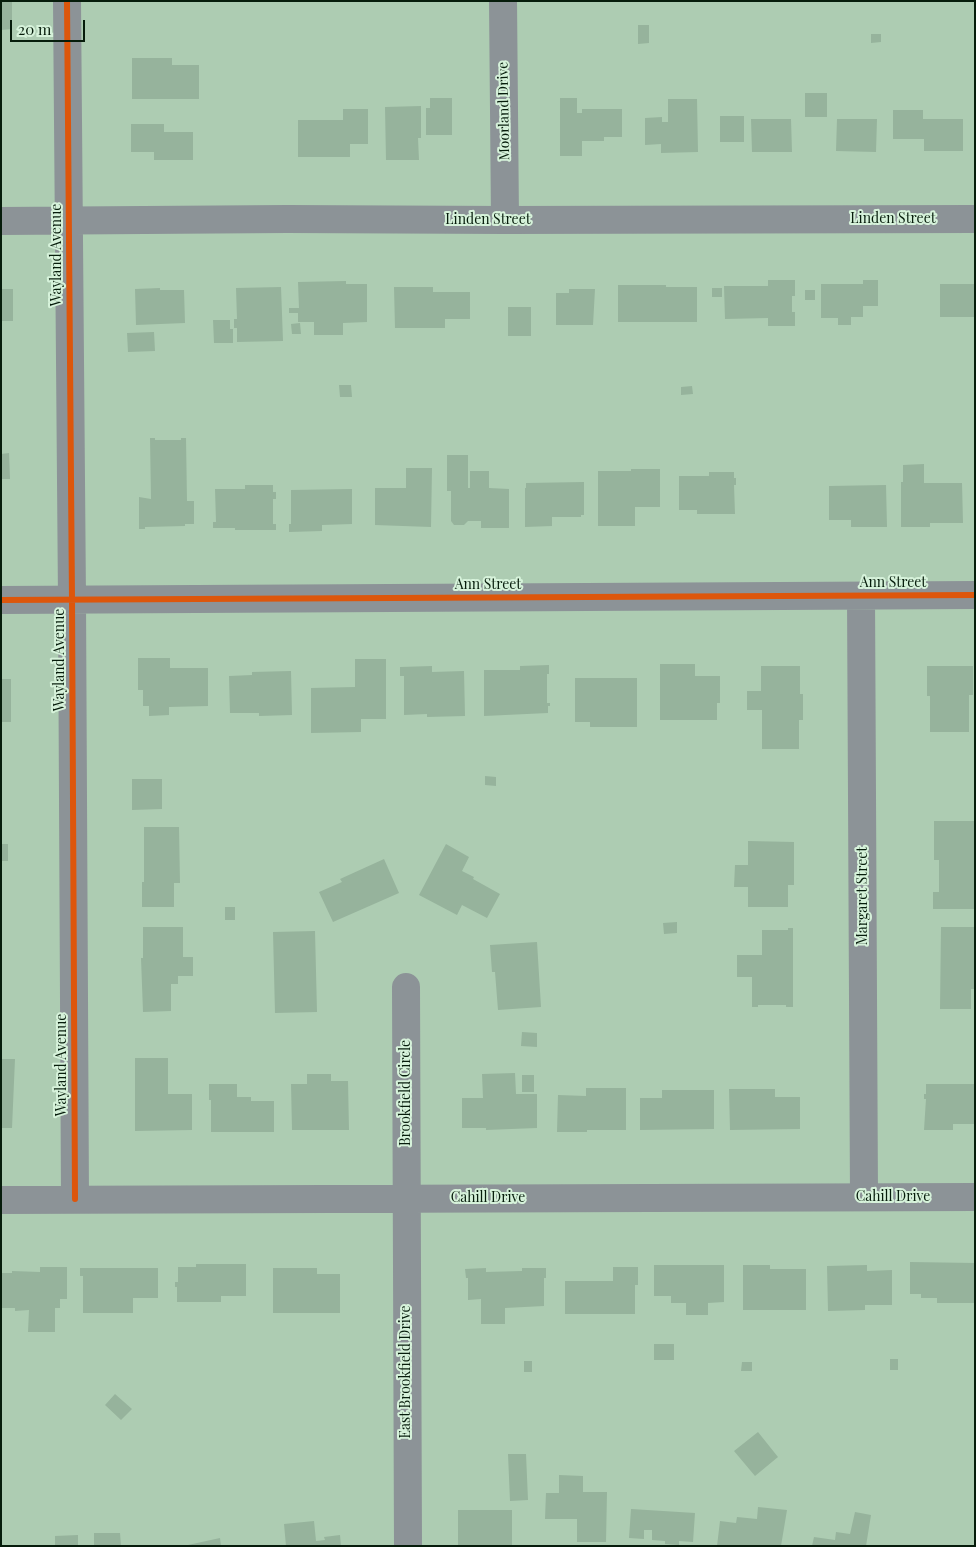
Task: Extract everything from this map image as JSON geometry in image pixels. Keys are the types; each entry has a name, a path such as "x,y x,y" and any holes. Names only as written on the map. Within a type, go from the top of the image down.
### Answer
{"street":[{"name":"Wayland Avenue","path":"67,1 75,1199"},
{"name":"Moorland Drive","path":"503,1 505,220"},
{"name":"Linden Street","path":"1,221 975,219"},
{"name":"Ann Street","path":"1,600 975,595"},
{"name":"Margaret Street","path":"861,596 864,1197"},
{"name":"Brookfield Circle","path":"405,1198 406,988"},
{"name":"Cahill Drive","path":"1,1200 975,1197"},
{"name":"East Brookfield Drive","path":"405,1198 408,1546"}],"building":[{"path":"1,1 12,1 12,29 1,30"},
{"path":"638,25 649,25 649,43 638,44"},
{"path":"871,34 881,34 881,42 871,43"},
{"path":"132,58 172,58 172,65 199,65 199,99 132,99"},
{"path":"805,93 827,93 827,117 805,117"},
{"path":"430,98 452,98 452,135 426,135 426,108 430,108"},
{"path":"560,98 577,98 577,113 582,113 582,109 622,109 622,137 604,137 604,141 582,141 582,156 560,156"},
{"path":"668,99 697,99 698,152 661,153 661,144 645,145 645,118 662,117 662,122 668,122"},
{"path":"421,106 421,138 418,138 419,160 386,160 385,107"},
{"path":"343,109 368,109 368,144 350,144 350,157 298,157 298,120 343,120"},
{"path":"893,110 923,110 923,119 963,119 963,151 924,151 924,139 893,139"},
{"path":"720,116 744,116 744,142 720,142"},
{"path":"751,119 791,119 792,152 752,152"},
{"path":"837,119 877,119 876,152 836,151"},
{"path":"131,124 164,124 164,132 193,132 193,160 154,160 154,152 131,152"},
{"path":"768,280 795,280 792,312 795,312 795,326 768,326 768,318 725,319 724,286 768,286"},
{"path":"863,280 878,280 878,306 863,306 863,317 851,317 851,325 838,325 838,318 821,318 821,284 863,284"},
{"path":"346,281 346,284 367,284 367,322 343,323 343,335 314,335 314,322 298,322 298,313 289,313 289,308 299,308 298,282"},
{"path":"940,284 975,284 975,317 940,317"},
{"path":"618,285 697,287 697,322 618,322"},
{"path":"281,287 283,341 237,342 237,328 234,328 234,319 237,319 236,288"},
{"path":"394,287 433,287 433,292 470,292 470,319 445,319 445,328 395,328"},
{"path":"160,288 160,290 184,290 185,323 136,325 135,289"},
{"path":"712,288 722,288 722,297 712,297"},
{"path":"1,289 13,289 13,321 1,321"},
{"path":"569,289 595,289 593,325 556,325 556,293 569,293"},
{"path":"805,290 815,290 815,300 805,300"},
{"path":"508,307 531,307 531,336 508,336"},
{"path":"213,320 230,320 230,329 233,329 233,343 214,343"},
{"path":"300,323 301,334 292,334 291,324"},
{"path":"154,332 155,351 128,352 127,333"},
{"path":"339,385 351,385 352,397 340,397"},
{"path":"692,386 693,394 681,395 681,387"},
{"path":"150,438 155,438 155,440 181,440 181,438 186,438 187,501 194,501 194,524 139,529 139,497 151,499"},
{"path":"9,453 10,479 1,479 1,454"},
{"path":"447,455 468,455 468,488 470,488 470,471 489,471 489,488 509,489 509,528 481,528 481,521 468,521 464,525 454,525 451,521 451,491 447,491"},
{"path":"924,464 924,483 962,483 963,523 930,523 930,527 901,527 903,465"},
{"path":"406,468 432,468 431,527 375,525 375,488 406,488"},
{"path":"631,469 660,469 660,507 635,507 635,526 598,526 598,471 631,471"},
{"path":"709,472 734,472 734,478 736,478 736,485 734,485 735,514 697,514 697,510 679,510 679,476 709,476"},
{"path":"584,482 584,515 581,515 581,517 552,517 552,526 525,527 526,483"},
{"path":"245,485 273,485 276,499 273,499 273,524 276,524 276,530 213,528 213,522 216,522 215,489 245,489"},
{"path":"886,485 887,527 851,527 851,520 829,520 829,486"},
{"path":"352,489 352,524 322,525 322,531 289,532 289,524 291,524 291,490"},
{"path":"138,658 170,658 170,668 208,668 208,706 169,707 169,715 149,716 149,706 143,706 143,690 138,690"},
{"path":"355,659 386,659 386,719 361,719 361,732 311,733 311,688 355,687"},
{"path":"660,664 695,664 695,676 720,676 720,703 717,703 717,720 660,720"},
{"path":"549,665 549,674 547,674 547,703 550,703 550,706 548,706 548,713 484,716 484,670 520,670 520,666"},
{"path":"432,666 432,672 464,671 465,716 427,717 427,714 404,715 404,676 400,676 400,667"},
{"path":"761,666 800,666 800,694 803,694 803,720 799,720 799,749 762,749 762,710 747,710 747,691 761,691"},
{"path":"927,666 973,666 973,695 969,695 969,732 930,732 930,696 927,696"},
{"path":"291,671 292,715 259,716 259,713 230,713 229,676 252,675 252,672"},
{"path":"575,678 637,678 637,727 590,727 590,722 575,722"},
{"path":"1,679 11,679 11,722 1,722"},
{"path":"485,776 496,777 496,786 485,785"},
{"path":"132,779 162,779 162,809 132,810"},
{"path":"934,821 975,821 975,909 933,909 933,892 939,892 939,860 934,860"},
{"path":"144,827 179,827 180,883 174,883 174,907 142,907"},
{"path":"748,841 794,842 794,885 788,885 788,907 748,907 748,887 734,887 735,865 748,865"},
{"path":"1,844 8,844 8,861 1,861"},
{"path":"446,844 469,857 462,871 500,894 487,918 462,905 457,915 419,895"},
{"path":"384,859 399,893 333,922 319,892 342,882 340,879"},
{"path":"225,907 235,907 235,920 225,920"},
{"path":"677,922 677,933 664,934 663,923"},
{"path":"143,927 183,927 183,957 193,957 193,976 178,976 178,984 171,984 171,1011 143,1012 141,958 143,958"},
{"path":"941,927 975,927 975,989 971,989 971,1009 940,1009"},
{"path":"788,928 793,928 793,1007 786,1007 786,1005 758,1005 758,1007 752,1007 752,977 737,977 737,955 762,955 762,930 788,930"},
{"path":"315,931 317,1012 275,1013 273,932"},
{"path":"537,942 541,1007 498,1010 495,972 492,972 490,945"},
{"path":"522,1032 537,1033 537,1047 521,1046"},
{"path":"135,1058 168,1058 168,1094 192,1094 192,1130 135,1131"},
{"path":"1,1059 15,1059 12,1128 1,1128"},
{"path":"515,1073 516,1094 537,1094 537,1128 486,1130 486,1128 462,1128 462,1098 483,1098 482,1074"},
{"path":"307,1074 331,1074 331,1081 348,1081 349,1130 292,1130 291,1084 307,1084"},
{"path":"522,1075 534,1075 534,1092 522,1092"},
{"path":"209,1084 237,1084 237,1097 251,1097 251,1101 274,1101 274,1132 211,1132"},
{"path":"926,1084 975,1084 975,1124 953,1124 953,1130 924,1130 926,1099 924,1099 924,1094 926,1094"},
{"path":"586,1088 626,1088 626,1130 557,1132 558,1095 586,1096"},
{"path":"729,1089 775,1089 775,1097 800,1097 800,1129 730,1130"},
{"path":"662,1090 714,1090 714,1129 640,1130 640,1098 662,1098"},
{"path":"910,1262 975,1263 975,1303 937,1303 937,1298 921,1298 921,1294 910,1294"},
{"path":"196,1264 246,1264 246,1296 221,1296 221,1302 177,1302 175,1282 178,1282 178,1267 196,1267"},
{"path":"654,1265 724,1265 724,1302 708,1303 708,1315 686,1315 686,1303 671,1303 671,1296 654,1296"},
{"path":"743,1265 770,1265 770,1269 806,1269 806,1310 743,1310"},
{"path":"867,1265 867,1271 892,1270 892,1305 865,1305 865,1310 828,1311 827,1266"},
{"path":"40,1267 67,1267 67,1299 60,1299 60,1308 55,1308 55,1332 28,1332 29,1310 15,1311 15,1308 1,1308 1,1273 12,1273 12,1271 40,1272"},
{"path":"613,1267 638,1267 638,1285 635,1285 635,1314 565,1314 565,1281 613,1281"},
{"path":"80,1268 158,1268 158,1298 133,1298 133,1313 83,1313 83,1276 80,1276"},
{"path":"273,1268 317,1268 317,1274 340,1274 340,1313 273,1313"},
{"path":"486,1268 486,1272 522,1271 522,1268 546,1268 544,1306 505,1308 505,1324 481,1324 481,1299 468,1300 468,1278 466,1278 465,1269"},
{"path":"654,1344 674,1344 674,1360 654,1360"},
{"path":"890,1359 898,1359 898,1370 890,1370"},
{"path":"524,1361 532,1361 532,1372 524,1372"},
{"path":"742,1362 752,1362 752,1371 741,1371"},
{"path":"115,1394 132,1409 121,1420 105,1405"},
{"path":"758,1432 778,1457 755,1476 734,1451"},
{"path":"508,1454 526,1454 528,1500 510,1501"},
{"path":"559,1475 583,1476 583,1492 607,1492 606,1542 577,1542 577,1519 545,1519 546,1493 559,1493"},
{"path":"758,1507 787,1510 781,1546 717,1546 720,1521 736,1523 737,1517 757,1519"},
{"path":"631,1509 695,1513 693,1542 679,1541 679,1545 665,1544 665,1541 652,1540 652,1530 644,1530 644,1539 629,1538"},
{"path":"458,1510 512,1510 512,1545 458,1545"},
{"path":"855,1512 871,1515 866,1546 812,1546 814,1537 835,1540 836,1532 850,1534"},
{"path":"314,1521 316,1541 325,1540 324,1537 340,1535 341,1546 286,1546 284,1524"},
{"path":"94,1533 120,1533 121,1546 94,1546"},
{"path":"78,1535 78,1546 55,1546 55,1536"},
{"path":"220,1538 221,1546 188,1546 188,1545"}],"cycle path":[{"path":"67,1 75,1199"},
{"path":"1,600 975,595"}]}
